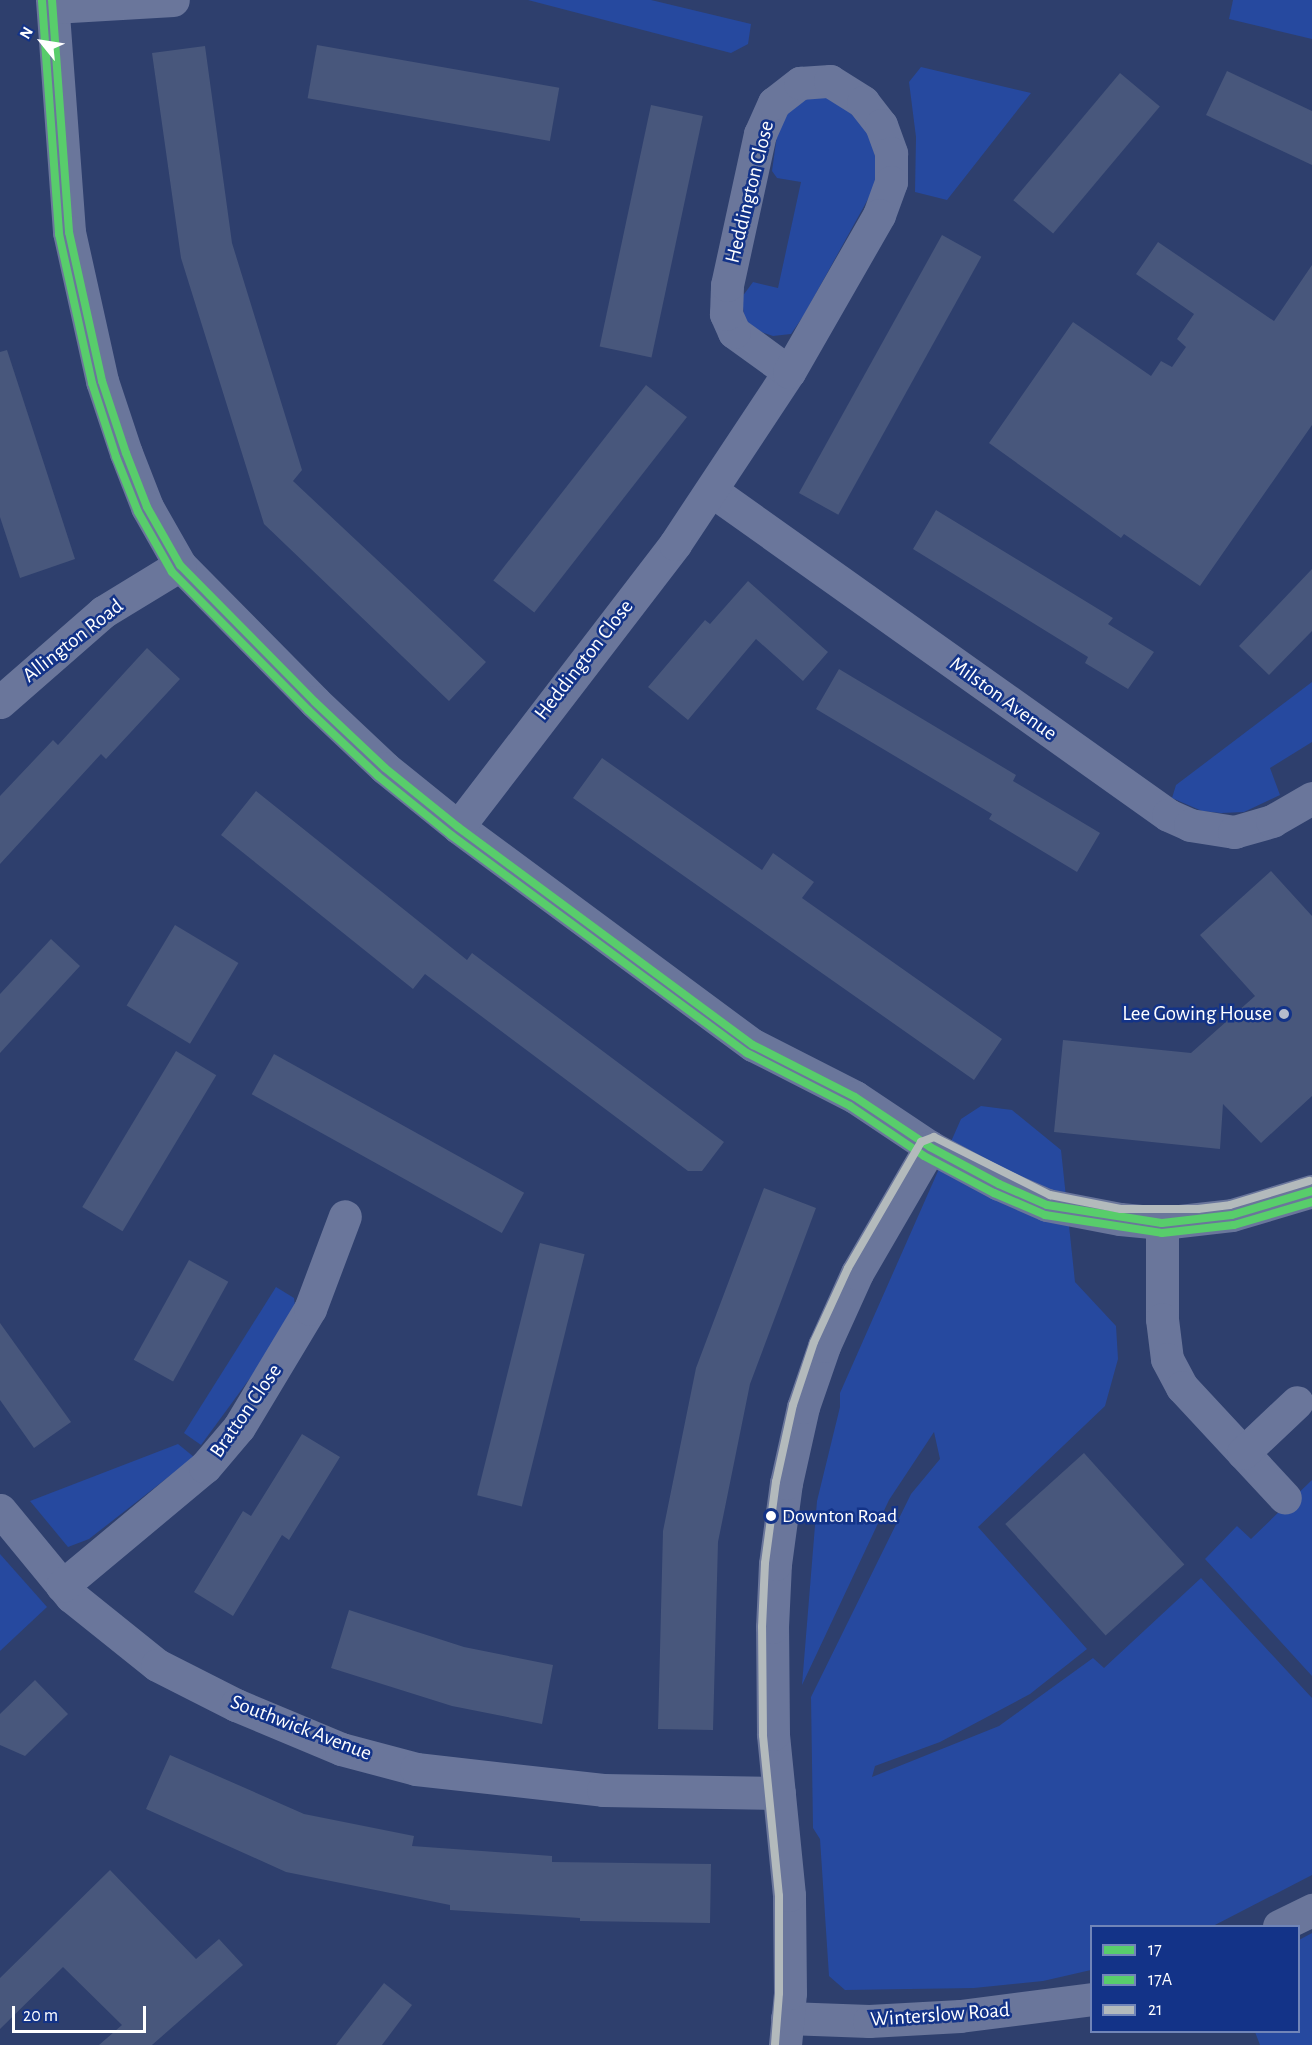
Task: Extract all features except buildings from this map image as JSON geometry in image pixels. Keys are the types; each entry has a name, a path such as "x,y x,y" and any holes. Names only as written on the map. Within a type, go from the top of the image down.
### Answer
{"street":[{"path":"173,0 52,4 62,164 69,232 83,300 102,381 126,453 156,526 180,565 332,719 458,827 753,1045 855,1097 930,1147 999,1184 1047,1205 1120,1219 1162,1222 1232,1215 1312,1191"},
{"name":"Heddington Close","path":"458,827 712,491 789,372 879,215 891,182 891,153 881,125 863,102 830,81 800,83 782,93 774,103 760,134 727,285 726,314 734,332 789,372"},
{"name":"Milston Avenue","path":"712,491 1168,815 1190,825 1234,832 1272,821 1312,798"},
{"name":"Allington Road","path":"0,702 103,612 180,565"},
{"path":"786,2032 789,1895 773,1734 775,1564 786,1484 803,1407 824,1346 857,1273 930,1147"},
{"name":"Bratton Close","path":"62,1586 205,1467 239,1427 310,1309 345,1216"},
{"path":"1162,1222 1162,1319 1167,1359 1182,1387 1285,1498"},
{"path":"1243,1453 1297,1402"},
{"name":"Southwick Avenue","path":"0,1510 62,1586 157,1665 236,1705 341,1749 416,1769 603,1790 779,1793"},
{"path":"1282,1925 1312,1910"},
{"name":"Winterslow Road","path":"786,2032 870,2021 948,2016 1090,1999"}],"shaded area":[{"path":"528,0 651,0 751,24 748,44 731,53"},
{"path":"1233,0 1312,0 1312,39 1229,19"},
{"path":"921,67 1031,93 947,200 915,192 916,137 909,82"},
{"path":"815,95 838,101 867,129 878,165 873,190 804,315 791,334 773,336 753,329 744,317 742,297 753,282 778,288 801,182 777,178 772,171 778,128 785,114 802,99"},
{"path":"1312,682 1312,742 1270,768 1280,795 1244,812 1221,813 1202,811 1172,798 1176,785"},
{"path":"981,1106 1012,1110 1061,1150 1075,1282 1116,1326 1118,1359 1105,1406 978,1527 1087,1649 1030,1694 940,1742 875,1766 872,1777 999,1726 1093,1658 1104,1668 1201,1578 1312,1698 1312,1875 1215,1925 1090,1925 1090,1970 1043,1981 974,1988 845,1990 829,1976 820,1839 813,1828 811,1697 911,1494 940,1459 934,1432 889,1500 802,1685 817,1501 840,1407 840,1393 961,1119"},
{"path":"276,1287 294,1298 295,1306 270,1351 201,1445 184,1433"},
{"path":"178,1444 194,1457 89,1539 68,1547 30,1501"},
{"path":"1312,1480 1312,1676 1205,1559 1237,1526 1251,1539"},
{"path":"0,1554 47,1607 0,1651"},
{"path":"1312,1933 1312,2045 1260,2045 1255,2033 1300,2033 1300,1939"}],"transit line":[{"name":"17","path":"52,0 69,232 102,381 126,453 147,507 180,565 315,702 385,768 458,827 753,1045 855,1097 930,1147 999,1184 1047,1205 1162,1223 1232,1215 1312,1191"},
{"name":"17A","path":"42,1 59,234 92,383 116,457 138,512 172,572 308,710 378,776 451,835 747,1053 850,1106 924,1156 994,1193 1045,1215 1162,1233 1234,1225 1312,1202"},
{"name":"21","path":"775,2044 779,1993 779,1896 763,1735 762,1627 765,1563 776,1482 793,1405 814,1342 848,1268 921,1142 934,1137 1050,1195 1121,1209 1198,1209 1230,1205 1309,1181"}],"place":[{"name":"Lee Gowing House","path":"1284,1014"},
{"name":"Downton Road","path":"771,1516"}]}
